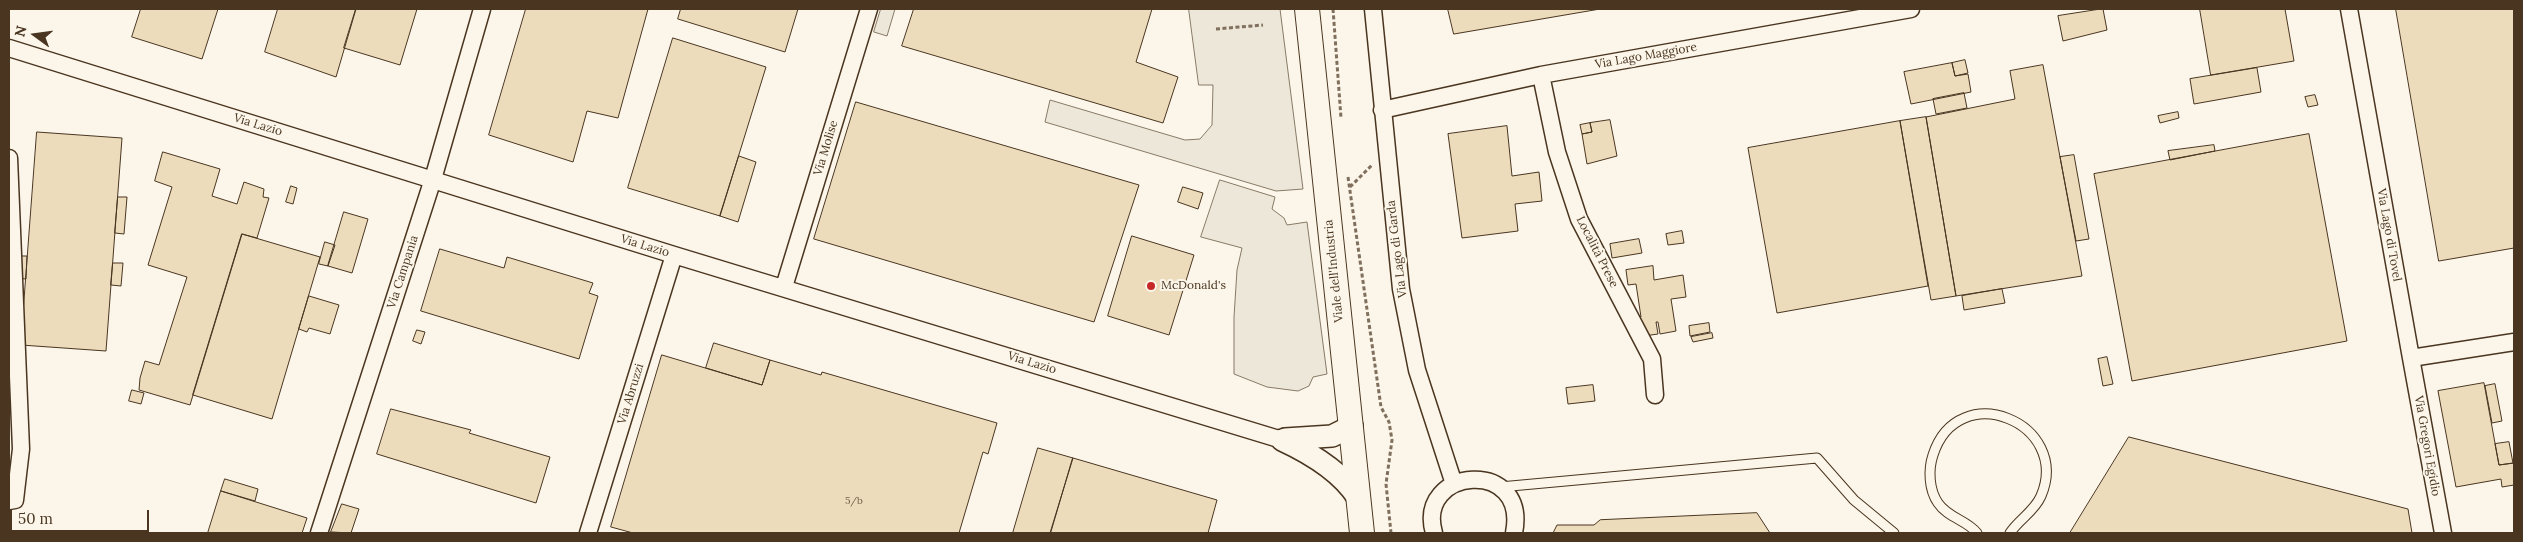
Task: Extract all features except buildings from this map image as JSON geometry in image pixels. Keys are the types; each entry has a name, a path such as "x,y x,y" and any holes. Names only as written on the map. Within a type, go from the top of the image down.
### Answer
{"main road":[{"name":"Viale dell'Industria","path":"1306,9 1362,533"}],"street":[{"name":"Via Campania","path":"319,533 434,179 482,9"},
{"name":"Via Molise","path":"784,287 869,9"},
{"name":"Via Lago di Garda","path":"1372,9 1401,290 1416,370 1454,484"},
{"name":"Via Lago Maggiore","path":"1382,110 1541,75 1911,9"},
{"name":"Via Lago di Tovel","path":"2349,9 2411,358"},
{"name":"Via Lazio","path":"9,48 674,255 1282,440"},
{"name":"Località Prese","path":"1541,75 1558,152 1579,218 1652,359 1655,395"},
{"path":"9,158 21,449 15,500 9,502"},
{"name":"Via Abruzzi","path":"588,533 674,255"},
{"path":"2411,358 2514,342"},
{"name":"Via Gregori Egidio","path":"2411,358 2443,533"},
{"path":"1282,440 1332,436 1352,426"},
{"path":"1282,440 1322,462 1352,488 1358,498"},
{"path":"1434,533 1432,517 1436,504 1443,492 1454,484 1477,478 1489,481 1500,487 1509,497 1515,510 1516,523 1514,533"}],"lane":[{"path":"1977,533 1947,513 1938,503 1930,479 1930,462 1942,433 1954,423 1983,414 2000,415 2019,422 2041,447 2047,464 2046,478 2041,496 2034,508 2010,533"},
{"path":"1500,487 1817,458 1854,500 1894,533"}],"path":[{"path":"1333,9 1342,126"},
{"path":"1216,29 1263,25"},
{"path":"1349,188 1386,151"},
{"path":"1347,172 1381,407 1389,422 1392,440 1386,484 1391,533"}],"shaded area":[{"path":"881,9 895,9 887,36 874,32"},
{"path":"1189,9 1280,9 1303,189 1276,191 1045,122 1050,100 1185,140 1200,139 1212,125 1213,85 1199,85"},
{"path":"1220,180 1275,197 1272,209 1284,218 1287,225 1307,222 1327,374 1313,377 1309,386 1298,391 1267,387 1234,374 1234,317 1237,270 1242,248 1201,237"}],"place":[{"name":"McDonald's","path":"1151,286"}]}
